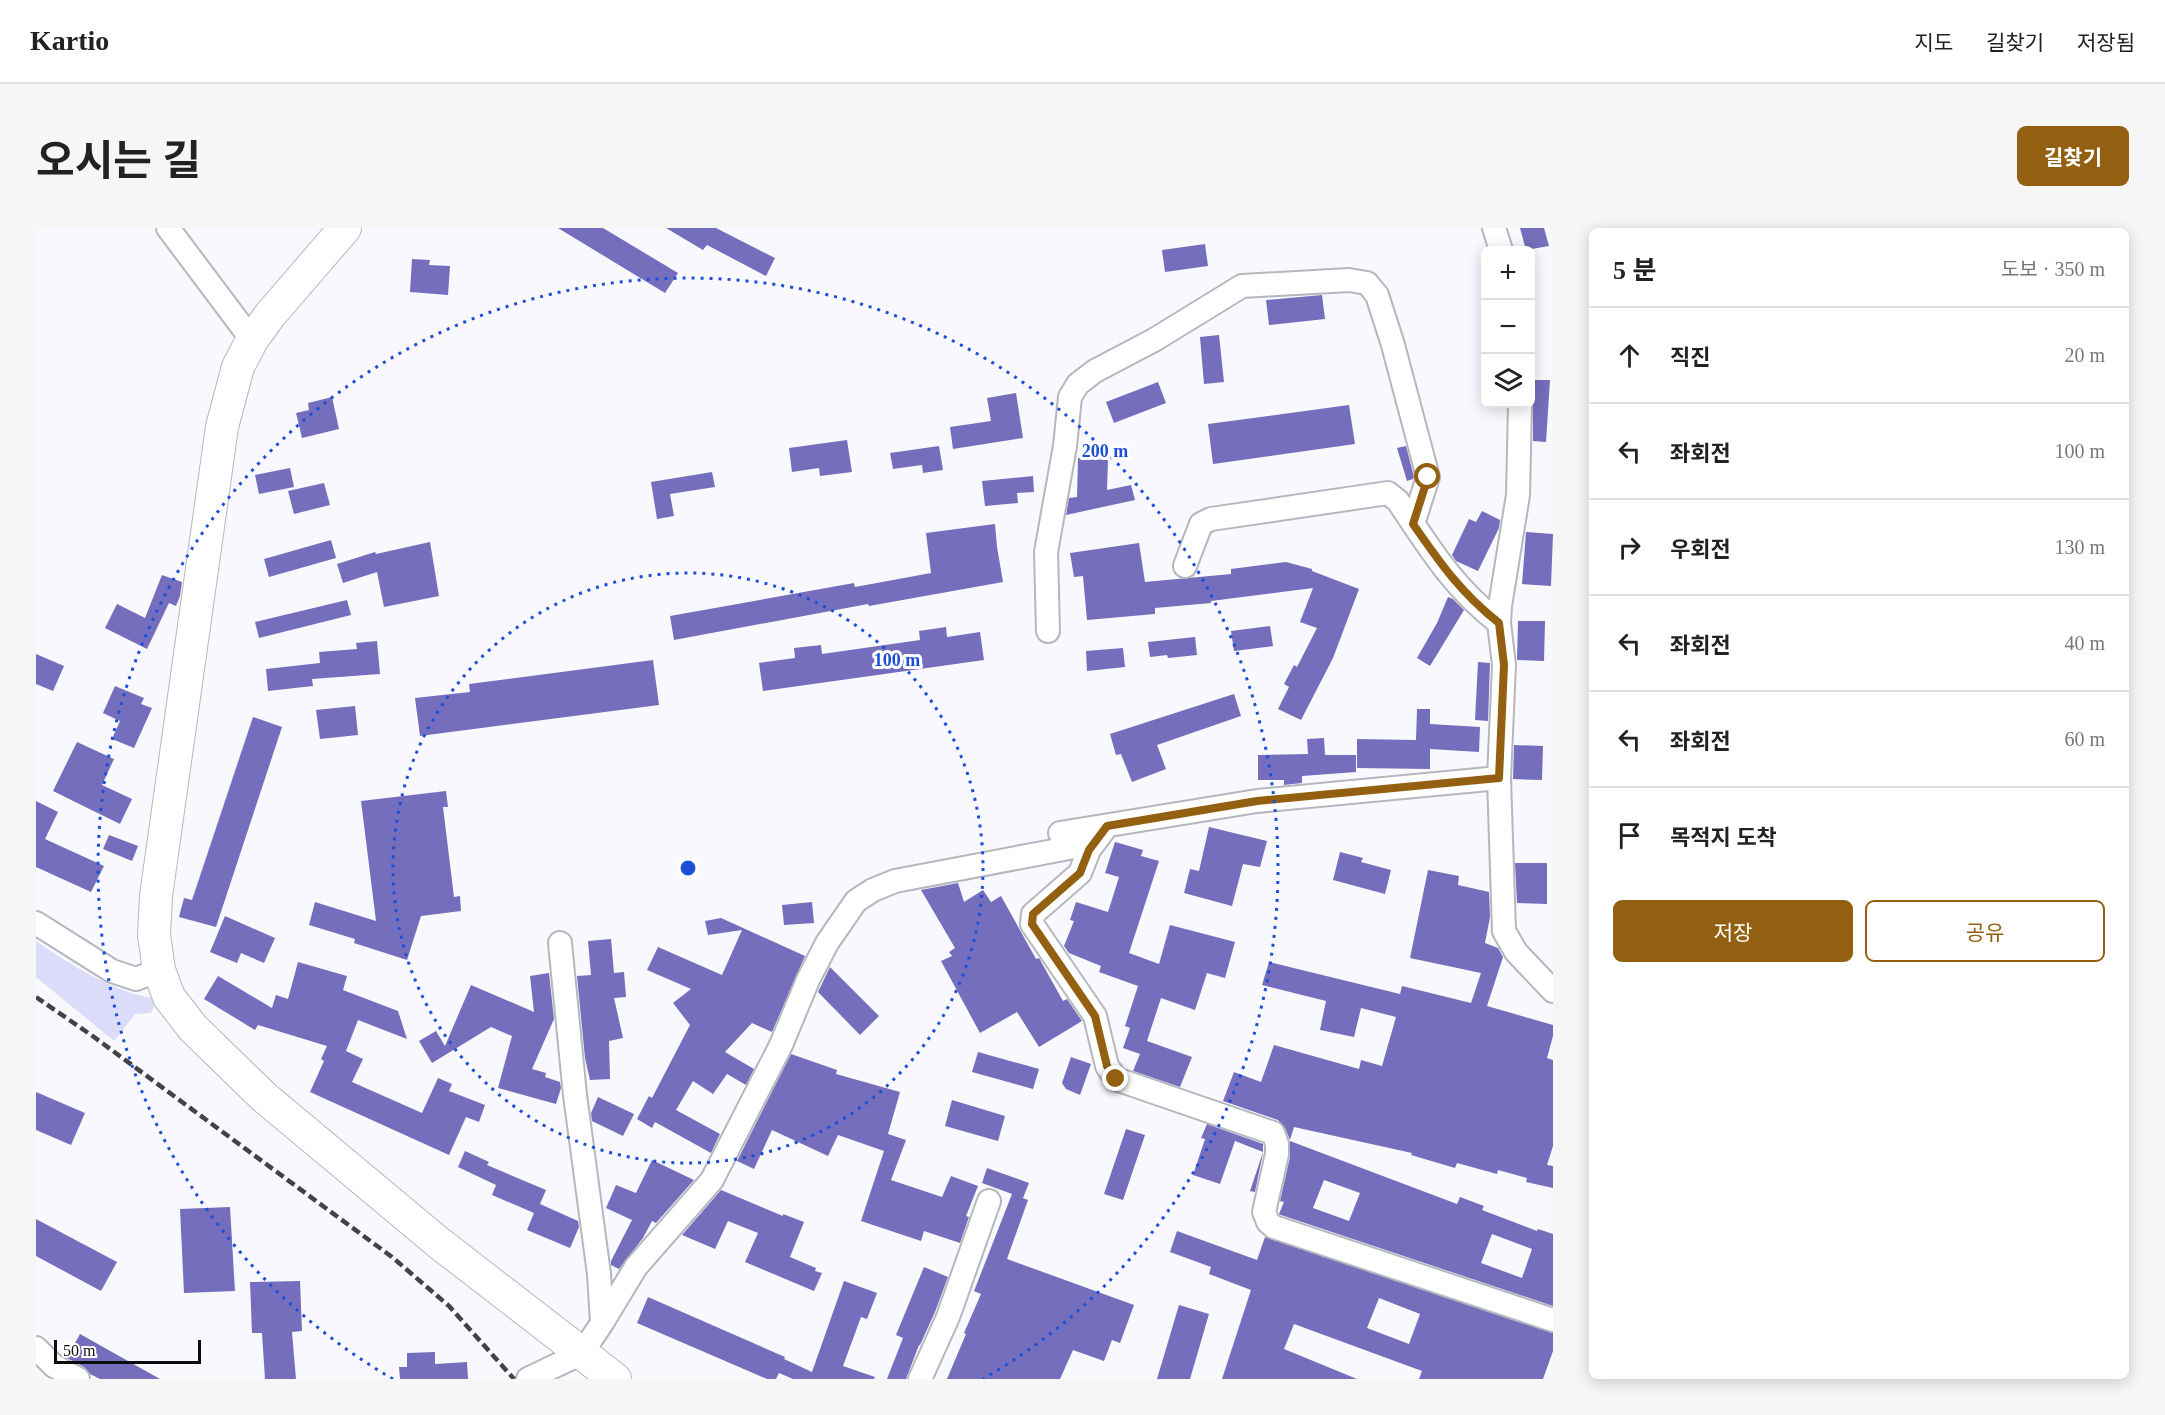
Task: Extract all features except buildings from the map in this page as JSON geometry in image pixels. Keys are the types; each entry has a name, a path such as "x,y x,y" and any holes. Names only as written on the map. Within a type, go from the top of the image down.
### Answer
{"street":[{"path":"168,228 252,340"},
{"path":"345,228 270,315 252,340 238,367 222,427 156,896 154,935 159,970 169,998 193,1028 264,1097 439,1243 615,1379"},
{"path":"1494,228 1500,246"},
{"path":"1048,631 1046,552 1065,446 1070,397 1078,384 1095,371 1154,340 1242,285 1349,280 1367,283 1377,295 1393,345 1428,477 1413,524"},
{"path":"1520,408 1518,495 1499,623 1504,665 1499,778 1504,931 1516,952 1553,991"},
{"path":"1185,566 1201,524 1211,519 1388,493 1398,501 1446,572 1475,604 1499,623"},
{"path":"1060,833 1257,801 1499,778"},
{"path":"1107,826 1089,850 1080,873 1033,914 1032,924 1095,1016 1107,1066 1116,1079 1273,1133 1277,1144 1276,1154 1264,1212 1268,1222 1274,1227 1553,1320"},
{"path":"528,1379 582,1353 636,1267 712,1180 781,1045 808,980 827,943 856,901 873,890 895,881 1070,848 1107,826"},
{"path":"36,923 112,971 136,980 159,970"},
{"path":"560,943 575,1095 599,1274 602,1323"},
{"path":"920,1379 948,1317 989,1201"},
{"path":"36,1348 54,1366 78,1379"}],"shaded area":[{"path":"36,941 94,977 140,996 157,999 151,1013 135,1014 114,1041 36,977"}],"railway":[{"path":"36,997 94,1037 392,1257 449,1306 514,1379"}],"route":[{"path":"1116,1079 1107,1066 1095,1016 1032,924 1033,914 1080,873 1089,850 1107,826 1257,801 1499,778 1504,665 1499,623 1475,604 1446,572 1413,524 1428,477"}]}
